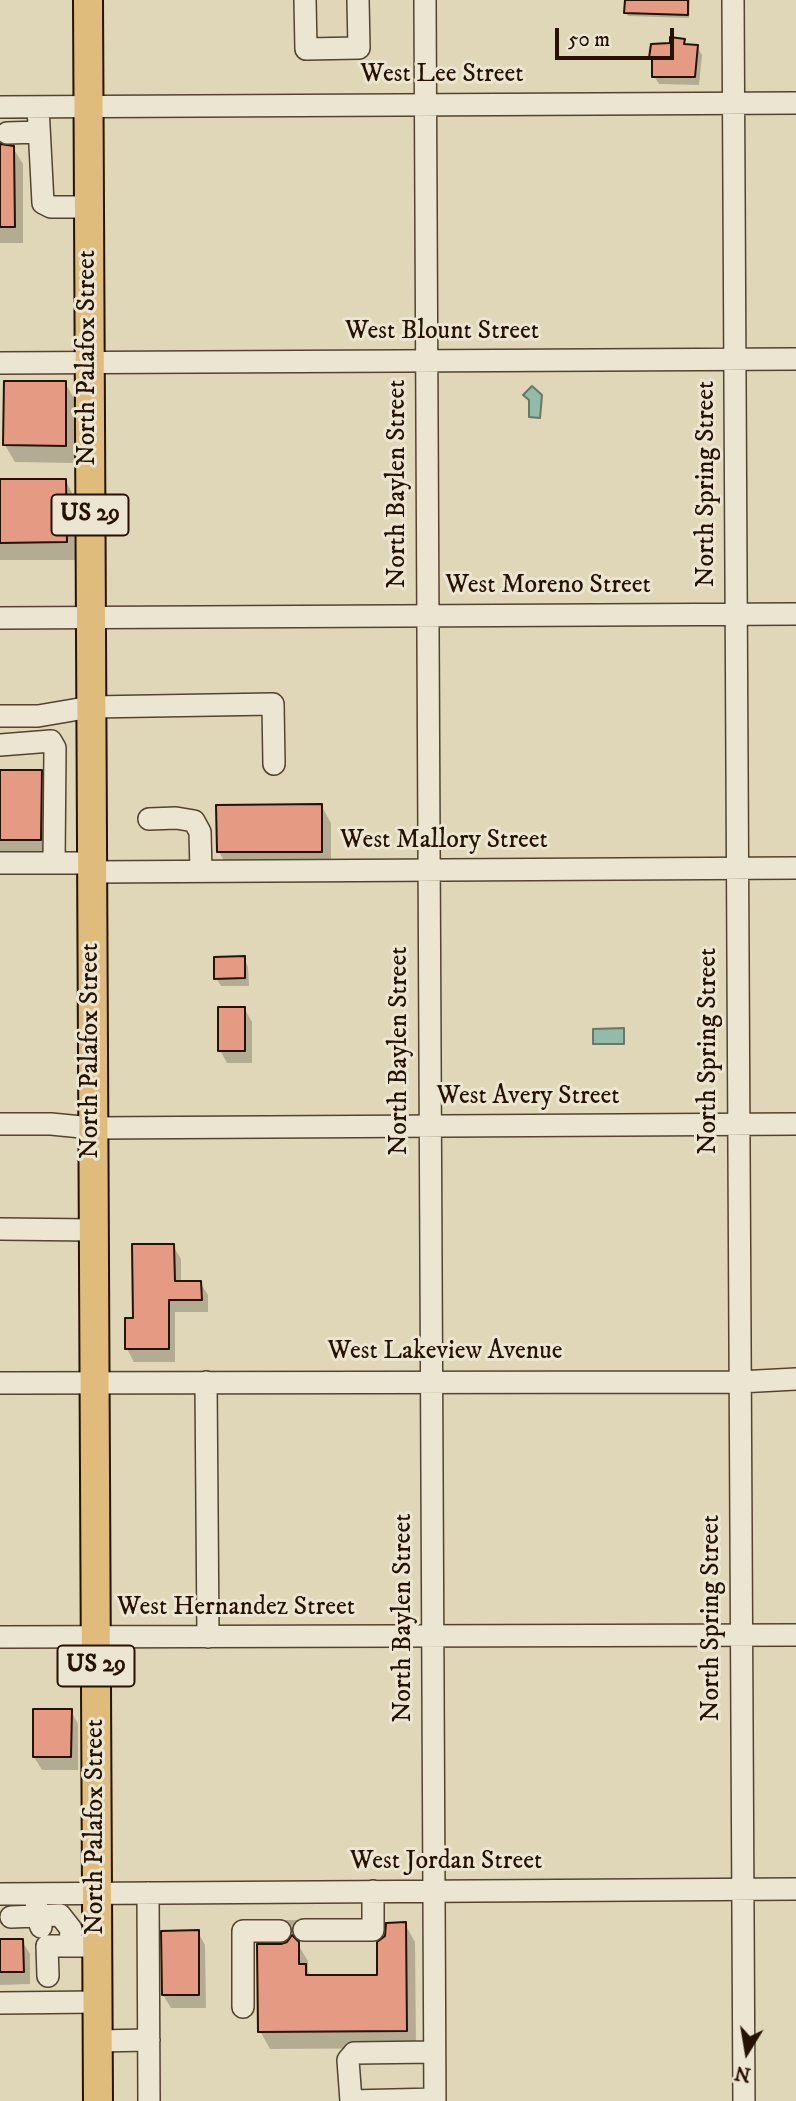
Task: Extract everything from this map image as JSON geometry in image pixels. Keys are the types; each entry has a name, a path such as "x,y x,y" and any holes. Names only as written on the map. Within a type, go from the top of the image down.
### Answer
{"main road":[{"name":"North Palafox Street","path":"88,0 97,1893 84,1946 97,2002 98,2101"}],"street":[{"path":"305,0 306,49 359,48 358,0"},
{"name":"North Baylen Street","path":"425,0 435,2100"},
{"name":"North Spring Street","path":"733,0 744,2101"},
{"name":"West Lee Street","path":"0,107 796,103"},
{"path":"38,107 43,203 51,207 88,207"},
{"path":"7,132 39,132"},
{"name":"West Blount Street","path":"0,363 796,359"},
{"name":"West Moreno Street","path":"0,618 796,614"},
{"path":"0,716 51,714 91,707 273,704 274,764"},
{"path":"51,714 51,741 55,748 54,863"},
{"path":"0,745 51,741"},
{"path":"149,819 176,818 194,821 200,832 201,871"},
{"name":"West Mallory Street","path":"0,863 54,863 201,871 796,868"},
{"name":"West Avery Street","path":"0,1124 51,1124 92,1128 796,1124"},
{"path":"0,1229 93,1230"},
{"name":"West Lakeview Avenue","path":"0,1383 739,1382 796,1379"},
{"path":"206,1382 208,1637"},
{"name":"West Hernandez Street","path":"0,1637 796,1635"},
{"name":"West Jordan Street","path":"0,1894 796,1889"},
{"path":"310,1892 307,1930 373,1930 373,1891"},
{"path":"243,2007 243,1931 270,1931 259,1892"},
{"path":"148,1893 149,2101"},
{"path":"36,1894 37,1916 47,1946 48,1976"},
{"path":"11,1917 60,1915 84,1946"},
{"path":"47,1946 84,1946"},
{"path":"0,2003 97,2002"},
{"path":"98,2041 149,2040"},
{"path":"435,2052 354,2053 348,2060 351,2101 435,2100"}],"shaded area":[{"path":"532,386 542,395 540,418 529,417 529,400 523,395"},
{"path":"624,1028 624,1044 593,1044 593,1029"}],"building":[{"path":"625,0 688,0 688,15 624,13"},
{"path":"670,37 685,39 684,44 698,45 695,77 652,77 652,58 649,58 651,44 670,43"},
{"path":"0,144 14,146 15,227 0,227"},
{"path":"4,381 66,381 66,446 3,445"},
{"path":"0,479 66,479 67,542 0,543"},
{"path":"0,770 42,770 41,840 0,840"},
{"path":"322,804 322,852 217,852 216,805"},
{"path":"245,956 245,978 214,979 214,957"},
{"path":"218,1007 245,1007 245,1051 218,1051"},
{"path":"132,1244 174,1244 175,1281 201,1281 202,1300 169,1300 169,1349 125,1349 125,1318 133,1318"},
{"path":"33,1709 72,1709 71,1757 33,1757"},
{"path":"406,1922 407,2031 258,2032 257,1944 281,1944 287,1942 292,1935 299,1942 299,1964 306,1964 306,1975 377,1975 377,1942 385,1936 386,1923"},
{"path":"199,1930 199,1995 162,1995 161,1931"},
{"path":"0,1939 23,1939 24,1972 0,1972"}]}
